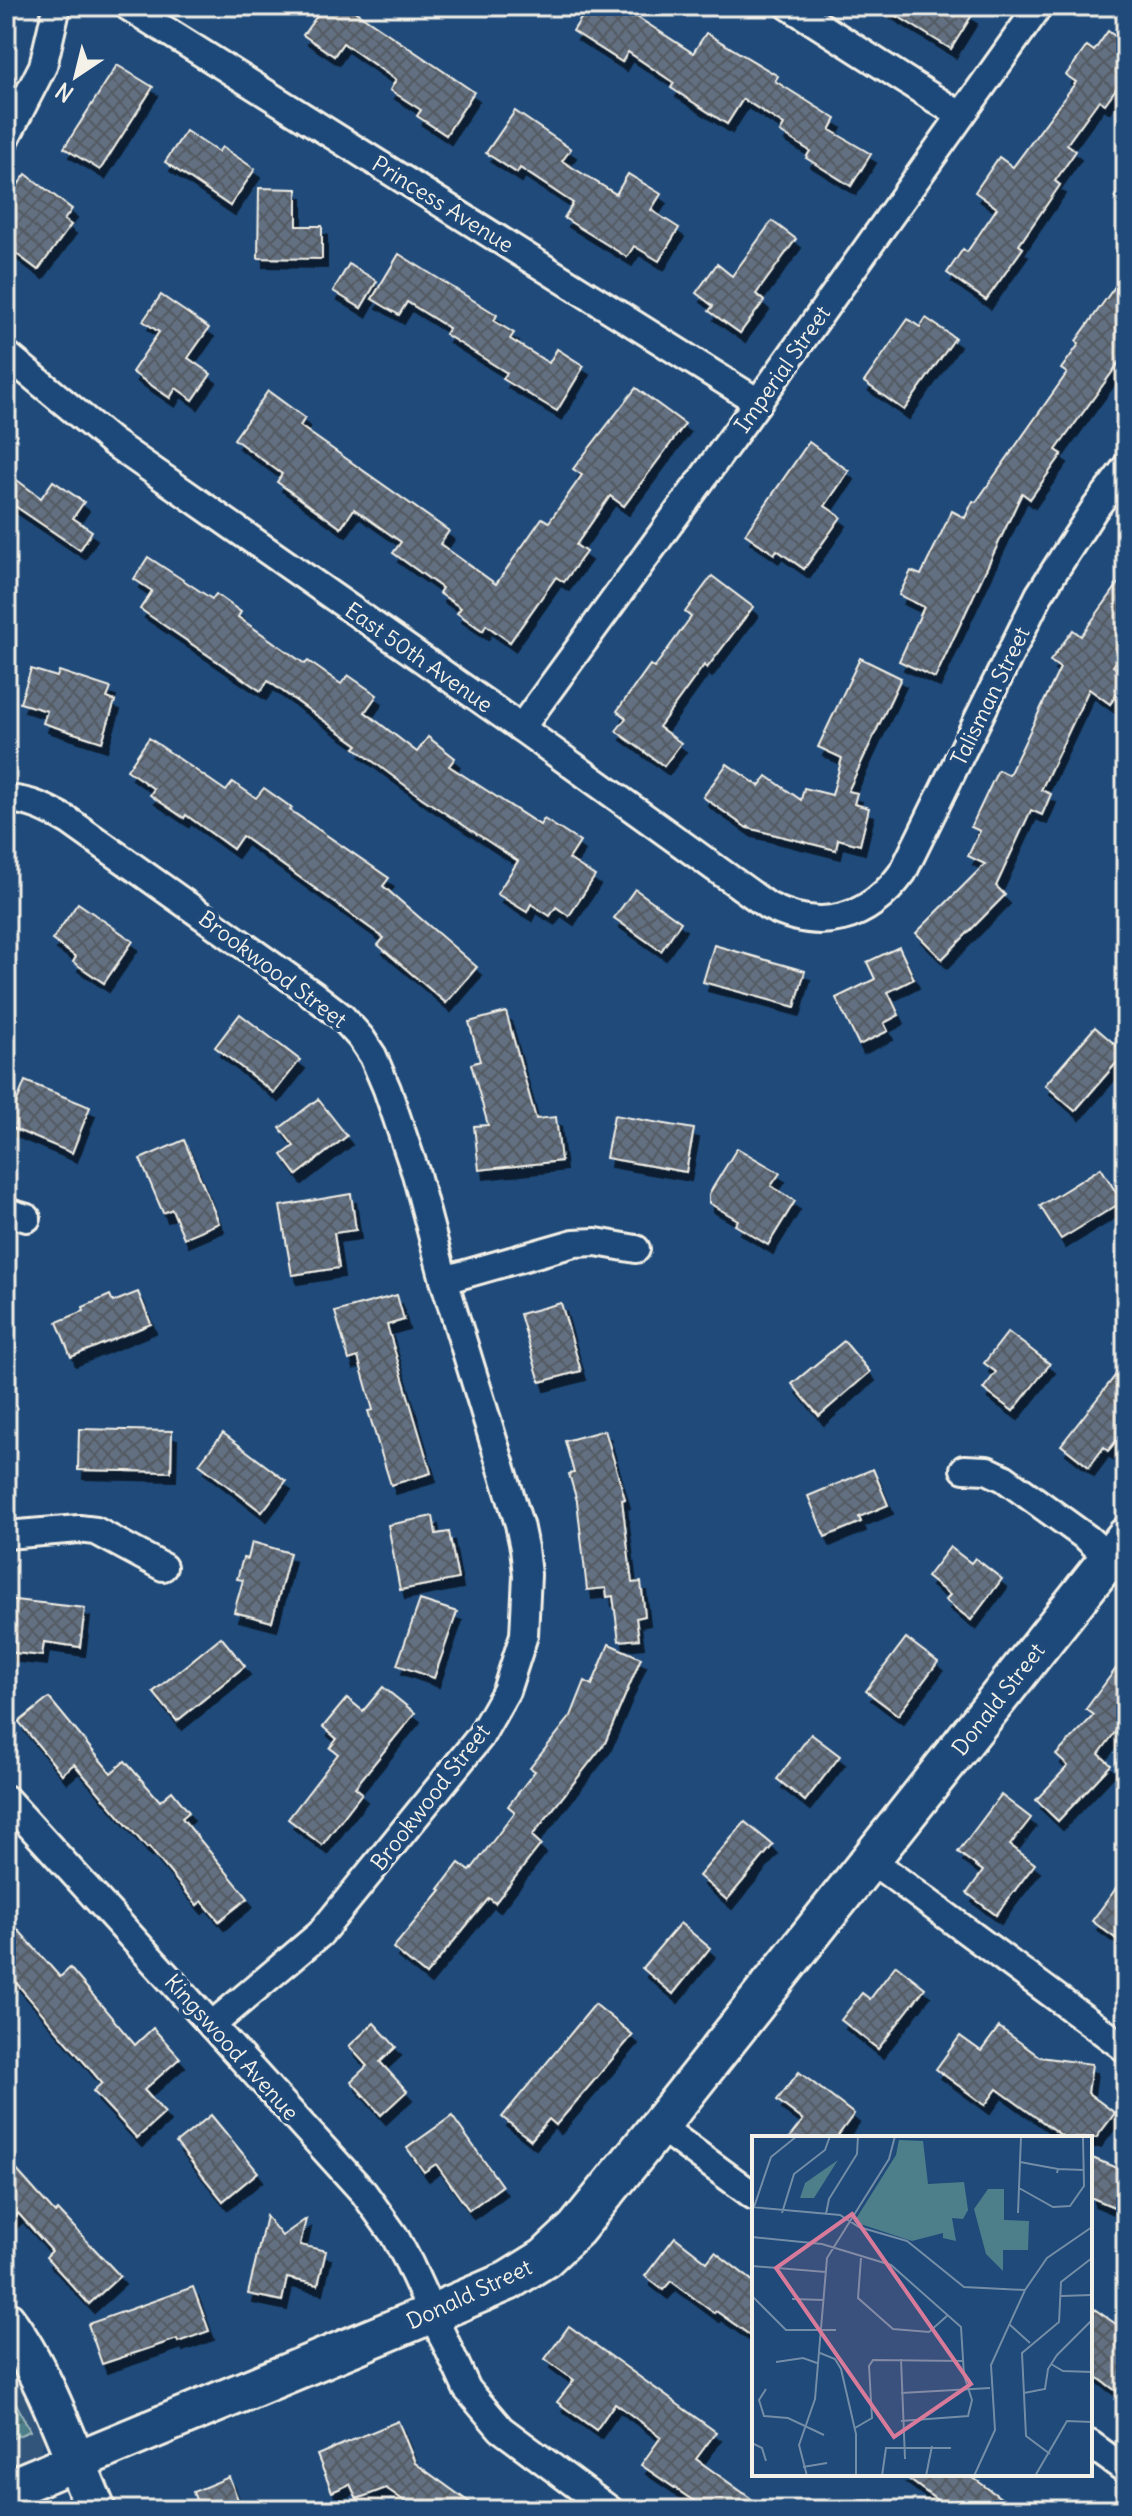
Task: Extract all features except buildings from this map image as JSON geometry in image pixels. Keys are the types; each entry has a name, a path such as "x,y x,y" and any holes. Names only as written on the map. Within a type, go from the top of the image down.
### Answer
{"street":[{"path":"6,138 43,66 57,6"},
{"name":"Princess Avenue","path":"127,6 758,402"},
{"path":"789,6 960,115"},
{"name":"Imperial Street","path":"521,728 758,402 1039,6"},
{"name":"East 50th Avenue","path":"6,354 112,442 521,728 768,906 805,921 849,916"},
{"name":"Talisman Street","path":"849,916 871,906 889,892 903,872 1039,595 1085,523 1126,467"},
{"name":"Brookwood Street","path":"6,799 46,807 69,821 311,993 342,1017 361,1038 373,1056 403,1133 524,1548 527,1601 524,1635 506,1691 480,1737 320,1934 212,2025"},
{"path":"444,1280 574,1243 596,1242 636,1249"},
{"path":"964,1469 987,1470 1004,1478 1087,1538 1120,1556"},
{"path":"6,1535 79,1529 96,1531 163,1567"},
{"name":"Donald Street","path":"6,2490 508,2281 545,2258 576,2229 871,1860 1120,1556"},
{"name":"Kingswood Avenue","path":"6,1799 376,2209 394,2235 467,2389 501,2429 610,2510"},
{"path":"871,1860 1126,2049"},
{"path":"659,2126 752,2195"},
{"path":"6,2321 17,2336 52,2406 96,2510"},
{"path":"1092,2445 1126,2470"}],"shaded area":[{"path":"6,2361 42,2426 44,2438 37,2455 6,2470"}],"green space":[{"path":"6,2383 30,2431 6,2441"}]}
